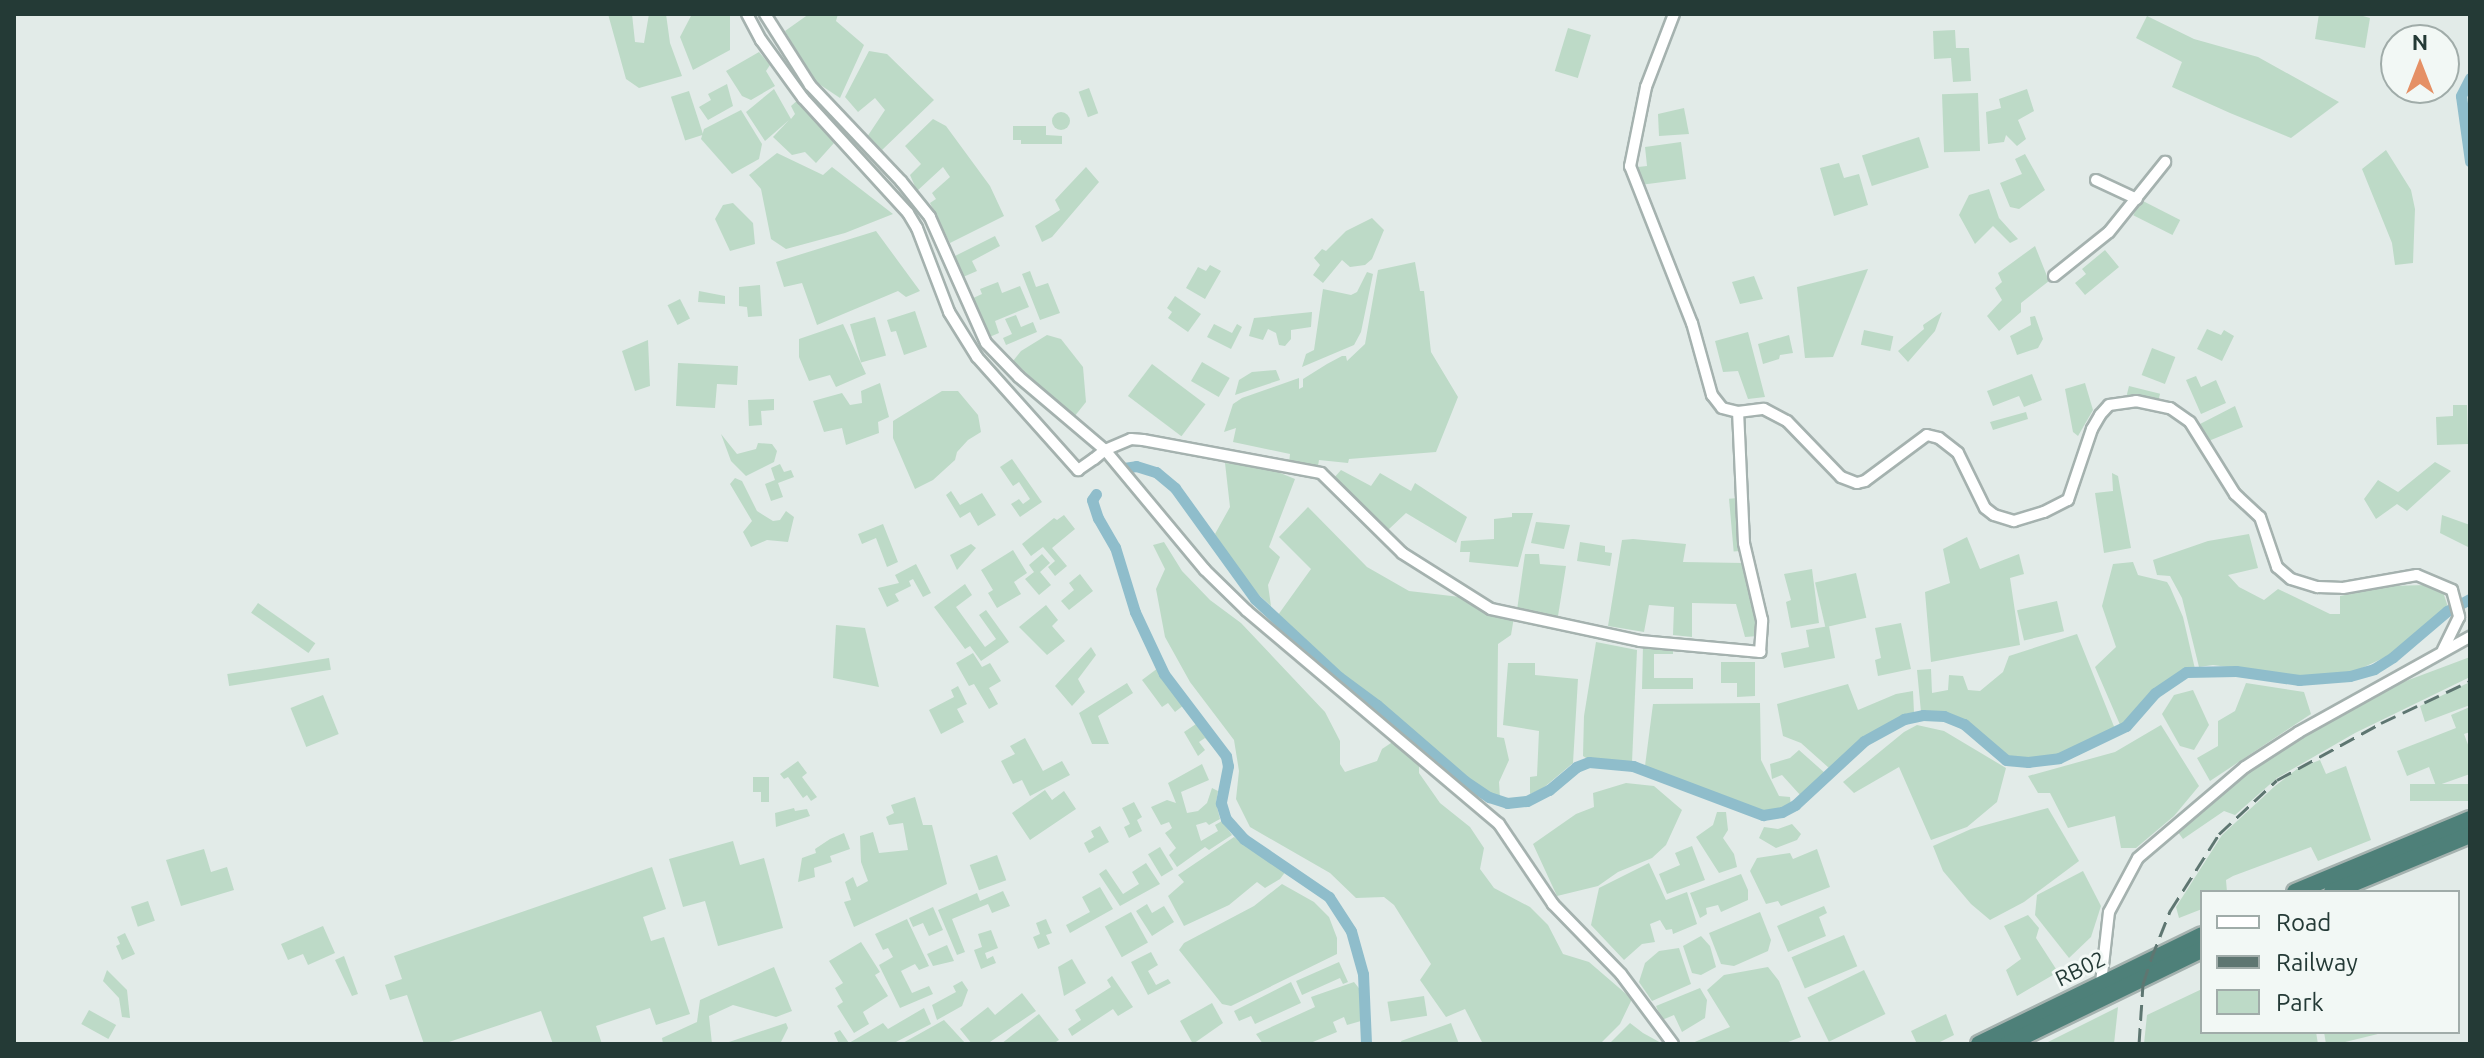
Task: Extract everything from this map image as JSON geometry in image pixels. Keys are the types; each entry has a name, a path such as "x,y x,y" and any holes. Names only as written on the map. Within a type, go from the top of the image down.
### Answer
{"highway":[{"path":"2300,890 2470,819"},
{"path":"2337,890 2470,835"},
{"name":"RB02","path":"1979,1044 2200,936"},
{"name":"RB02","path":"2008,1044 2200,951"}],"street":[{"path":"747,14 761,40 803,98 915,208 949,312 977,357 1078,470 1105,450 1131,439 1321,473 1402,553 1491,609 1640,641 1760,652 1762,620 1744,543 1738,412"},
{"path":"765,14 810,85 943,243 967,307 986,343 1019,377 1105,450 1205,570 1247,611 1499,824 1553,904 1621,974 1673,1044"},
{"path":"1674,14 1646,87 1630,166 1692,323 1712,395 1722,408 1738,412 1764,409 1787,421 1841,477 1857,483 1927,435 1939,438 1958,453 1985,508 2003,520 2014,521 2044,512 2068,500 2092,429 2109,405 2136,401 2170,408 2190,422 2235,494 2260,517 2277,567 2291,579 2318,587 2343,588 2417,575 2452,590 2459,612 2443,650"},
{"path":"2054,276 2109,232 2165,162"},
{"path":"2096,180 2137,199"},
{"path":"2101,983 2109,912 2138,858 2245,767 2470,637"}],"green space":[{"path":"608,14 632,14 635,42 644,43 649,14 666,14 670,43 682,76 639,88 626,79"},
{"path":"692,14 730,14 730,50 693,70 680,37"},
{"path":"809,14 838,14 836,21 864,45 840,98 810,78 785,31"},
{"path":"2319,14 2356,14 2370,18 2365,48 2315,39"},
{"path":"2147,16 2194,39 2258,57 2339,102 2291,138 2230,113 2172,87 2182,62 2136,38"},
{"path":"1568,28 1591,35 1578,78 1555,71"},
{"path":"1955,30 1956,48 1969,48 1971,81 1953,82 1951,58 1934,59 1933,31"},
{"path":"869,51 887,54 934,100 882,150 867,137 885,110 875,98 858,112 845,97"},
{"path":"759,52 770,65 766,71 775,86 751,100 742,96 726,71"},
{"path":"727,84 733,106 708,120 699,107 711,100 708,94"},
{"path":"1089,88 1098,113 1088,117 1079,92"},
{"path":"774,89 791,119 795,114 791,106 799,99 834,143 816,163 805,152 792,155 773,137 789,120 765,141 746,112"},
{"path":"2027,89 2034,111 2018,120 2026,139 2017,146 2006,135 2004,142 1988,144 1986,112 2001,108 1999,99"},
{"path":"689,91 703,135 685,141 671,97"},
{"path":"1978,93 1980,151 1944,152 1942,94"},
{"path":"1684,108 1689,134 1659,136 1658,114"},
{"path":"741,110 762,144 759,159 732,174 701,139 704,129"},
{"path":"1061,112 1070,121 1061,130 1052,121"},
{"path":"933,119 946,126 990,186 1004,216 950,243 930,203 936,199 932,193 950,177 943,167 917,191 910,175 921,164 905,146"},
{"path":"1013,126 1046,126 1046,135 1062,136 1062,144 1021,144 1021,140 1013,140"},
{"path":"1919,137 1929,167 1872,186 1862,156"},
{"path":"1681,142 1686,179 1640,185 1638,167 1647,166 1645,147"},
{"path":"2386,150 2411,190 2415,209 2413,263 2395,265 2392,243 2362,169"},
{"path":"777,153 823,175 832,167 893,214 845,233 786,249 771,239 761,189 749,175"},
{"path":"2025,154 2045,190 2019,209 2010,207 2000,183 2022,174 2015,159"},
{"path":"1839,163 1844,178 1859,174 1868,205 1834,216 1820,168"},
{"path":"1086,167 1099,182 1052,237 1042,242 1035,226 1060,210 1055,200"},
{"path":"1989,189 1999,218 2018,239 2010,243 1993,226 1975,244 1959,215 1969,195"},
{"path":"2141,200 2180,220 2172,235 2133,215"},
{"path":"733,203 753,223 755,244 730,251 715,219 723,205"},
{"path":"1372,218 1384,230 1372,259 1365,265 1350,267 1342,260 1323,283 1313,275 1320,265 1314,258 1322,249 1326,251 1346,231"},
{"path":"876,231 920,291 906,297 898,291 817,325 802,283 784,287 776,262"},
{"path":"995,236 1000,246 972,261 977,271 963,277 953,257"},
{"path":"2035,246 2049,281 2021,303 2021,312 1999,331 1987,316 2002,300 1995,288 2002,282 1998,273"},
{"path":"2105,250 2119,267 2085,295 2075,283 2086,274 2082,269"},
{"path":"1415,262 1420,291 1424,291 1431,352 1458,397 1436,452 1349,459 1348,463 1319,460 1318,466 1289,463 1290,454 1233,442 1236,428 1224,432 1233,404 1299,378 1299,389 1303,387 1303,379 1327,364 1342,356 1346,356 1347,361 1365,344 1378,270"},
{"path":"1210,265 1221,271 1205,299 1186,288 1198,267 1206,271"},
{"path":"1868,269 1833,357 1805,358 1797,287"},
{"path":"1030,271 1036,287 1048,283 1060,313 1040,320 1022,274"},
{"path":"1367,272 1373,274 1361,332 1354,345 1302,367 1306,354 1314,350 1323,289 1351,295 1357,292"},
{"path":"1754,276 1763,299 1740,304 1732,282"},
{"path":"998,282 1002,293 1020,286 1029,307 995,321 999,333 987,338 971,299 982,294 980,289"},
{"path":"760,285 762,316 748,317 747,307 739,306 739,287"},
{"path":"699,291 725,296 725,304 698,302"},
{"path":"1175,296 1201,314 1188,332 1168,318 1172,312 1167,308"},
{"path":"680,299 690,319 678,325 668,305"},
{"path":"915,311 927,347 904,355 896,331 891,332 887,320"},
{"path":"1312,312 1311,327 1291,330 1291,339 1285,346 1279,345 1276,333 1268,329 1263,340 1249,336 1254,318"},
{"path":"1942,312 1935,331 1908,362 1898,351 1924,329 1923,325"},
{"path":"1016,315 1021,327 1033,322 1037,332 1006,345 1003,338 1012,334 1005,319"},
{"path":"2035,316 2043,339 2038,348 2017,355 2010,336 2031,325 2030,317"},
{"path":"875,317 886,355 861,363 850,324"},
{"path":"843,324 866,374 836,387 830,375 809,381 799,357 799,339"},
{"path":"1214,324 1232,333 1237,324 1242,327 1231,349 1207,337"},
{"path":"2207,329 2221,335 2224,330 2234,336 2222,361 2197,349"},
{"path":"1864,330 1893,336 1890,351 1861,345"},
{"path":"1748,332 1765,397 1748,399 1738,371 1723,372 1715,341"},
{"path":"1047,335 1061,339 1083,367 1086,402 1074,417 1013,361 1021,351"},
{"path":"1789,335 1793,353 1780,355 1779,359 1763,364 1758,344"},
{"path":"648,340 650,386 635,391 622,351"},
{"path":"2152,348 2175,357 2165,384 2142,375"},
{"path":"1202,362 1230,378 1219,397 1191,381"},
{"path":"678,363 738,366 737,385 717,384 715,408 676,406"},
{"path":"1152,364 1206,404 1181,436 1128,396"},
{"path":"1276,370 1280,380 1235,395 1239,380 1252,372"},
{"path":"2032,374 2042,400 2024,407 2019,396 1993,406 1987,391"},
{"path":"2196,376 2201,387 2216,380 2226,403 2201,414 2186,380"},
{"path":"880,383 889,417 878,422 879,433 846,445 842,428 824,432 813,401 842,393 850,405 862,403 861,391"},
{"path":"2085,383 2093,410 2078,436 2073,432 2065,389"},
{"path":"2129,386 2160,394 2158,402 2127,395"},
{"path":"942,391 958,391 978,415 981,432 968,440 957,452 955,460 933,480 915,489 893,438 893,421"},
{"path":"774,399 774,410 761,411 762,425 749,426 748,400"},
{"path":"2453,405 2467,405 2468,444 2437,445 2436,417 2453,416"},
{"path":"2235,406 2243,427 2211,440 2209,446 2200,424"},
{"path":"2026,412 2028,419 1993,430 1990,422"},
{"path":"721,434 737,454 756,449 758,443 772,444 777,451 774,462 746,476 731,461"},
{"path":"1012,459 1042,502 1020,517 1011,504 1019,499 1023,504 1030,499 1019,482 1013,486 1000,467"},
{"path":"2435,462 2451,471 2407,511 2397,504 2376,519 2364,499 2378,480 2398,492"},
{"path":"1225,463 1268,468 1295,479 1269,547 1280,557 1268,585 1271,606 1247,584 1215,534 1230,507"},
{"path":"780,464 784,472 791,470 794,477 778,483 783,497 771,501 765,484 775,480 771,468"},
{"path":"1341,470 1371,486 1380,473 1411,491 1415,483 1467,517 1456,543 1406,513 1388,530 1333,479"},
{"path":"2112,473 2118,476 2131,548 2104,553 2095,493 2113,491"},
{"path":"735,478 742,481 757,511 773,521 780,520 786,511 794,517 788,542 767,540 751,547 743,532 752,521 730,484"},
{"path":"951,491 960,505 982,493 996,515 978,526 970,512 960,518 946,495"},
{"path":"1738,498 1743,551 1734,552 1729,499"},
{"path":"1308,507 1367,567 1409,591 1460,597 1486,612 1514,617 1511,635 1498,644 1497,737 1504,738 1509,760 1499,782 1500,798 1466,778 1341,674 1278,615 1311,569 1279,537"},
{"path":"1512,513 1533,513 1518,567 1469,562 1470,552 1460,552 1461,541 1494,539 1494,519 1512,517"},
{"path":"1064,515 1075,529 1052,548 1067,566 1055,576 1048,567 1055,561 1043,547 1031,556 1022,544 1054,518 1057,520"},
{"path":"2442,515 2470,525 2470,548 2440,533"},
{"path":"1536,522 1570,525 1564,549 1531,543"},
{"path":"883,524 898,562 887,567 876,538 862,544 858,534"},
{"path":"2249,534 2258,568 2228,575 2239,587 2264,600 2278,589 2330,614 2340,614 2340,596 2390,586 2426,585 2443,592 2448,607 2392,654 2349,674 2298,676 2213,665 2199,667 2182,598 2170,576 2157,575 2153,560 2208,541"},
{"path":"1967,537 1980,569 2019,554 2024,574 2010,578 2020,645 1931,662 1925,592 1950,583 1943,549"},
{"path":"1622,540 1686,544 1683,562 1744,563 1758,636 1745,637 1736,604 1692,603 1692,637 1673,635 1674,607 1649,605 1644,632 1608,626"},
{"path":"1164,542 1182,571 1210,600 1241,623 1325,712 1340,741 1340,764 1345,772 1377,761 1382,749 1394,741 1419,762 1419,773 1440,803 1470,827 1484,848 1480,869 1494,888 1530,907 1548,925 1563,954 1589,962 1632,999 1620,1024 1600,1044 1483,1044 1465,1009 1446,1017 1420,980 1431,964 1394,905 1384,897 1356,898 1330,873 1250,827 1236,799 1239,771 1234,740 1190,682 1165,637 1156,589 1165,569 1153,545"},
{"path":"1580,542 1605,546 1605,552 1612,553 1610,566 1577,561"},
{"path":"971,544 976,548 957,570 950,555"},
{"path":"1013,550 1027,573 1014,582 1021,594 997,608 988,593 993,590 981,570"},
{"path":"1042,554 1050,563 1040,572 1051,585 1039,595 1025,579 1034,572 1029,565"},
{"path":"1525,554 1539,554 1540,564 1566,566 1558,616 1517,610"},
{"path":"2133,562 2138,575 2167,582 2170,587 2183,617 2195,669 2185,670 2167,681 2121,727 2095,667 2116,647 2102,606 2113,564"},
{"path":"916,564 931,593 923,597 913,579 909,581 911,586 895,594 899,601 887,607 878,588 899,583 895,575"},
{"path":"1812,569 1819,623 1791,628 1786,602 1791,600 1784,574"},
{"path":"1856,573 1866,618 1825,627 1815,582"},
{"path":"1080,574 1093,591 1069,610 1061,601 1074,590 1069,583"},
{"path":"965,584 972,595 956,607 985,647 996,639 979,615 986,610 1009,642 981,661 970,646 965,649 934,607"},
{"path":"2057,601 2064,631 2024,640 2017,610"},
{"path":"258,603 315,643 308,653 251,613"},
{"path":"1046,605 1058,620 1052,626 1065,641 1047,655 1019,627"},
{"path":"1901,623 1911,669 1878,676 1875,660 1881,658 1875,628"},
{"path":"836,625 865,628 879,687 833,678"},
{"path":"1829,626 1835,658 1784,668 1781,653 1809,647 1806,630"},
{"path":"2077,634 2115,729 2059,755 2029,760 2007,755 1965,721 1921,712 1917,670 1931,669 1932,693 1948,690 1949,675 1963,676 1968,690 1980,691 2003,672 2009,656"},
{"path":"1596,642 1637,650 1632,762 1589,760 1583,756 1584,716"},
{"path":"1643,645 1673,645 1673,654 1654,654 1654,678 1693,678 1693,689 1642,689"},
{"path":"1091,647 1096,655 1078,679 1085,692 1072,706 1055,686"},
{"path":"973,653 982,667 990,663 1001,681 989,688 998,704 989,709 974,684 969,686 956,663"},
{"path":"2470,657 2470,677 2355,733 2277,778 2235,815 2224,811 2183,839 2175,828 2243,772 2300,734 2371,694"},
{"path":"329,658 331,670 229,686 227,674"},
{"path":"1721,662 1755,662 1755,696 1737,697 1737,683 1721,683"},
{"path":"1508,663 1535,663 1535,675 1578,679 1573,763 1542,789 1530,794 1530,777 1537,776 1539,731 1503,725"},
{"path":"1158,668 1184,705 1175,712 1168,703 1162,707 1142,680"},
{"path":"2470,682 2470,705 2425,722 2420,706"},
{"path":"1127,683 1133,693 1098,716 1109,744 1092,744 1079,713"},
{"path":"2246,683 2304,692 2311,714 2210,781 2197,758 2218,746 2218,721 2235,711"},
{"path":"1848,684 1858,710 1896,694 1913,691 1914,713 1872,732 1829,768 1801,743 1783,736 1777,704"},
{"path":"958,686 967,704 957,709 964,722 941,734 929,710 954,697 951,690"},
{"path":"2193,690 2209,725 2194,750 2180,746 2162,714 2174,695"},
{"path":"323,695 339,734 306,747 291,708"},
{"path":"1760,703 1761,760 1779,796 1790,797 1791,806 1764,813 1645,766 1653,704"},
{"path":"2470,707 2470,732 2464,734 2470,750 2470,774 2436,786 2429,767 2407,776 2397,751 2456,728 2451,715"},
{"path":"1199,722 1221,750 1217,752 1205,738 1199,742 1205,750 1198,756 1184,732"},
{"path":"1917,725 1944,731 2006,768 1997,802 1967,827 1931,840 1899,767 1854,793 1843,782"},
{"path":"2161,725 2199,786 2174,816 2136,848 2121,848 2115,816 2068,828 2050,793 2038,793 2028,776 2115,752"},
{"path":"1025,738 1043,771 1062,761 1070,775 1030,796 1022,780 1013,784 1001,761 1015,754 1010,746"},
{"path":"1799,750 1826,774 1801,796 1782,775 1772,779 1770,764 1790,758"},
{"path":"2320,760 2326,774 2346,766 2371,840 2318,861 2311,847 2233,876 2226,880 2227,890 2200,890 2200,910 2179,918 2176,907 2222,835 2297,769"},
{"path":"798,761 807,773 802,777 817,797 811,801 807,795 803,798 788,777 784,779 780,774"},
{"path":"1202,764 1209,780 1181,792 1187,813 1198,811 1207,803 1212,788 1218,791 1216,803 1220,819 1209,825 1206,822 1196,825 1201,841 1218,831 1215,825 1222,821 1232,835 1209,850 1205,847 1177,867 1169,855 1176,848 1165,833 1172,828 1169,822 1161,825 1151,807 1167,800 1176,803 1168,783"},
{"path":"753,777 769,777 769,802 761,802 761,792 753,792"},
{"path":"1626,783 1654,786 1682,810 1666,845 1652,858 1618,872 1598,886 1557,896 1533,844 1576,814 1594,807 1593,793"},
{"path":"2410,784 2470,784 2470,801 2410,801"},
{"path":"1045,790 1052,800 1064,791 1076,809 1030,840 1012,813"},
{"path":"915,797 923,825 932,825 947,884 854,927 844,902 851,900 845,882 853,877 857,887 868,881 861,862 860,836 873,832 879,853 908,850 903,823 889,825 886,817 894,813 891,805"},
{"path":"1134,802 1142,817 1137,820 1142,831 1129,838 1124,827 1130,824 1122,808"},
{"path":"794,808 795,811 807,809 810,816 776,827 775,813"},
{"path":"2048,808 2079,861 2024,902 1990,920 1971,904 1943,871 1933,846 1971,829"},
{"path":"1717,812 1726,812 1728,830 1723,838 1734,854 1737,867 1719,873 1696,837 1713,825"},
{"path":"1792,824 1801,834 1797,840 1776,848 1759,838 1764,827 1778,829"},
{"path":"1100,826 1109,842 1089,853 1084,843 1094,837 1091,831"},
{"path":"844,833 850,849 830,856 832,862 814,868 815,877 798,882 802,858 816,853 815,849"},
{"path":"1234,837 1286,871 1280,879 1265,888 1257,882 1229,905 1184,926 1168,896 1184,882 1178,875"},
{"path":"733,841 740,865 764,858 783,928 718,946 705,901 683,907 669,859"},
{"path":"1692,846 1705,880 1667,894 1659,874 1680,865 1675,853"},
{"path":"1160,847 1173,869 1161,876 1148,854"},
{"path":"204,849 211,872 227,867 234,890 181,906 166,860"},
{"path":"1817,849 1830,887 1781,906 1778,901 1766,904 1750,871 1757,858 1790,853 1793,859"},
{"path":"997,855 1006,880 979,890 970,865"},
{"path":"1146,863 1160,884 1120,906 1099,874 1106,869 1123,894 1139,884 1132,872"},
{"path":"1649,863 1666,900 1687,892 1697,924 1673,934 1672,929 1666,930 1660,920 1650,924 1655,942 1642,944 1624,960 1591,925 1599,888"},
{"path":"652,867 666,909 643,917 651,941 664,937 690,1014 656,1025 650,1008 596,1026 602,1044 553,1044 541,1011 443,1044 424,1044 407,995 390,1000 385,985 402,979 394,956"},
{"path":"2083,871 2101,906 2091,937 2069,958 2035,915 2037,895"},
{"path":"1741,874 1748,890 1748,900 1721,912 1718,905 1706,908 1707,914 1700,918 1690,893"},
{"path":"1282,884 1314,902 1329,917 1337,938 1337,954 1231,1006 1222,1004 1179,950 1184,943 1254,906"},
{"path":"1100,887 1113,909 1070,933 1066,925 1090,912 1082,897"},
{"path":"1003,891 1010,906 992,913 988,904 952,919 965,952 957,955 938,910 977,893 980,901"},
{"path":"148,901 155,921 138,927 131,907"},
{"path":"1147,904 1152,913 1164,906 1174,922 1152,936 1136,911"},
{"path":"1824,906 1827,913 1819,917 1826,936 1788,952 1777,926"},
{"path":"933,907 943,930 929,936 923,923 913,927 909,918"},
{"path":"1131,912 1148,943 1122,957 1105,927"},
{"path":"1760,912 1771,940 1768,951 1734,966 1721,964 1709,933"},
{"path":"2028,915 2039,928 2036,938 2058,972 2017,996 2006,970 2021,959 2004,926"},
{"path":"907,919 929,966 919,970 915,964 901,971 912,993 929,986 933,994 900,1008 879,965 893,957 888,948 883,950 875,934"},
{"path":"1046,919 1052,933 1046,935 1050,944 1038,949 1033,937 1040,934 1036,923"},
{"path":"323,926 335,953 308,965 303,954 288,960 281,944"},
{"path":"991,930 998,948 985,953 987,959 993,956 996,963 981,969 974,950 982,947 978,934"},
{"path":"125,933 135,954 122,960 116,946 120,944 117,937"},
{"path":"1844,935 1857,966 1805,989 1792,957"},
{"path":"1701,936 1710,946 1716,967 1701,975 1692,973 1683,946"},
{"path":"861,942 880,972 875,975 888,996 863,1012 869,1024 854,1033 837,1006 843,1002 835,988 843,983 829,961"},
{"path":"947,945 954,961 933,966 927,954"},
{"path":"1679,948 1691,984 1652,1001 1639,982 1645,963 1659,951"},
{"path":"1151,952 1158,965 1148,971 1156,985 1168,979 1171,983 1148,995 1131,962"},
{"path":"344,956 358,994 352,996 335,960"},
{"path":"1072,959 1086,983 1064,996 1058,967"},
{"path":"1339,962 1348,982 1343,984 1340,978 1302,995 1296,981"},
{"path":"774,967 792,1011 776,1017 733,1005 709,1016 712,1044 663,1044 662,1038 697,1022 700,1000"},
{"path":"1768,967 1779,981 1801,1037 1783,1044 1690,1044 1730,1027 1707,990 1724,975"},
{"path":"107,970 127,990 130,1018 122,1017 119,998 103,981"},
{"path":"1864,970 1885,1014 1829,1042 1807,998"},
{"path":"1112,976 1133,1007 1118,1016 1113,1009 1072,1036 1068,1029 1081,1020 1075,1010 1111,987 1107,980"},
{"path":"962,981 968,990 962,1006 937,1020 932,1005 956,992 953,986"},
{"path":"1291,982 1301,1003 1255,1024 1251,1016 1239,1021 1234,1011"},
{"path":"1354,982 1362,992 1361,1021 1347,1025 1344,1017 1333,1022 1337,1032 1308,1044 1263,1044 1256,1034 1315,1007 1311,997"},
{"path":"1700,988 1707,1000 1705,1018 1682,1032 1674,1015 1662,1020 1656,1006"},
{"path":"2200,990 2200,1034 2316,1034 2318,1044 2144,1044 2147,1015"},
{"path":"1022,993 1036,1011 987,1044 972,1044 960,1029 988,1007 995,1015"},
{"path":"1424,996 1427,1016 1391,1022 1387,1002"},
{"path":"1212,1003 1223,1023 1193,1044 1180,1021"},
{"path":"2118,1007 2114,1044 2044,1044"},
{"path":"924,1008 931,1024 892,1044 839,1044 834,1033 840,1030 849,1043 883,1023 888,1029"},
{"path":"89,1010 116,1025 108,1039 81,1024"},
{"path":"1039,1014 1059,1040 1053,1044 1001,1044"},
{"path":"1946,1014 1954,1035 1936,1044 1917,1044 1911,1031"},
{"path":"944,1020 966,1044 901,1044"},
{"path":"786,1023 788,1028 780,1044 723,1044"},
{"path":"1451,1023 1459,1044 1402,1044 1401,1041"},
{"path":"1630,1023 1643,1033 1663,1044 1609,1044"},
{"path":"2324,1034 2378,1034 2337,1044 2326,1044"}],"waterway":[{"path":"2470,78 2461,96 2470,161"},
{"path":"1124,468 1136,466 1156,472 1175,488 1255,599 1339,677 1377,705 1465,781 1489,797 1507,803 1527,801 1549,790 1576,767 1589,762 1633,766 1763,815 1782,812 1795,805 1864,741 1904,719 1923,715 1944,716 1964,724 2006,760 2028,762 2059,758 2126,726 2155,693 2186,672 2236,671 2299,680 2350,676 2374,669 2393,657 2447,611 2470,599"},
{"path":"1096,494 1092,500 1098,518 1115,547 1135,612 1164,674 1226,756 1228,766 1221,803 1226,819 1244,839 1329,897 1351,931 1363,974 1366,1044"}],"railway":[{"path":"2139,1044 2143,984 2151,959 2170,911 2219,834 2277,780 2381,723 2470,681"}]}
